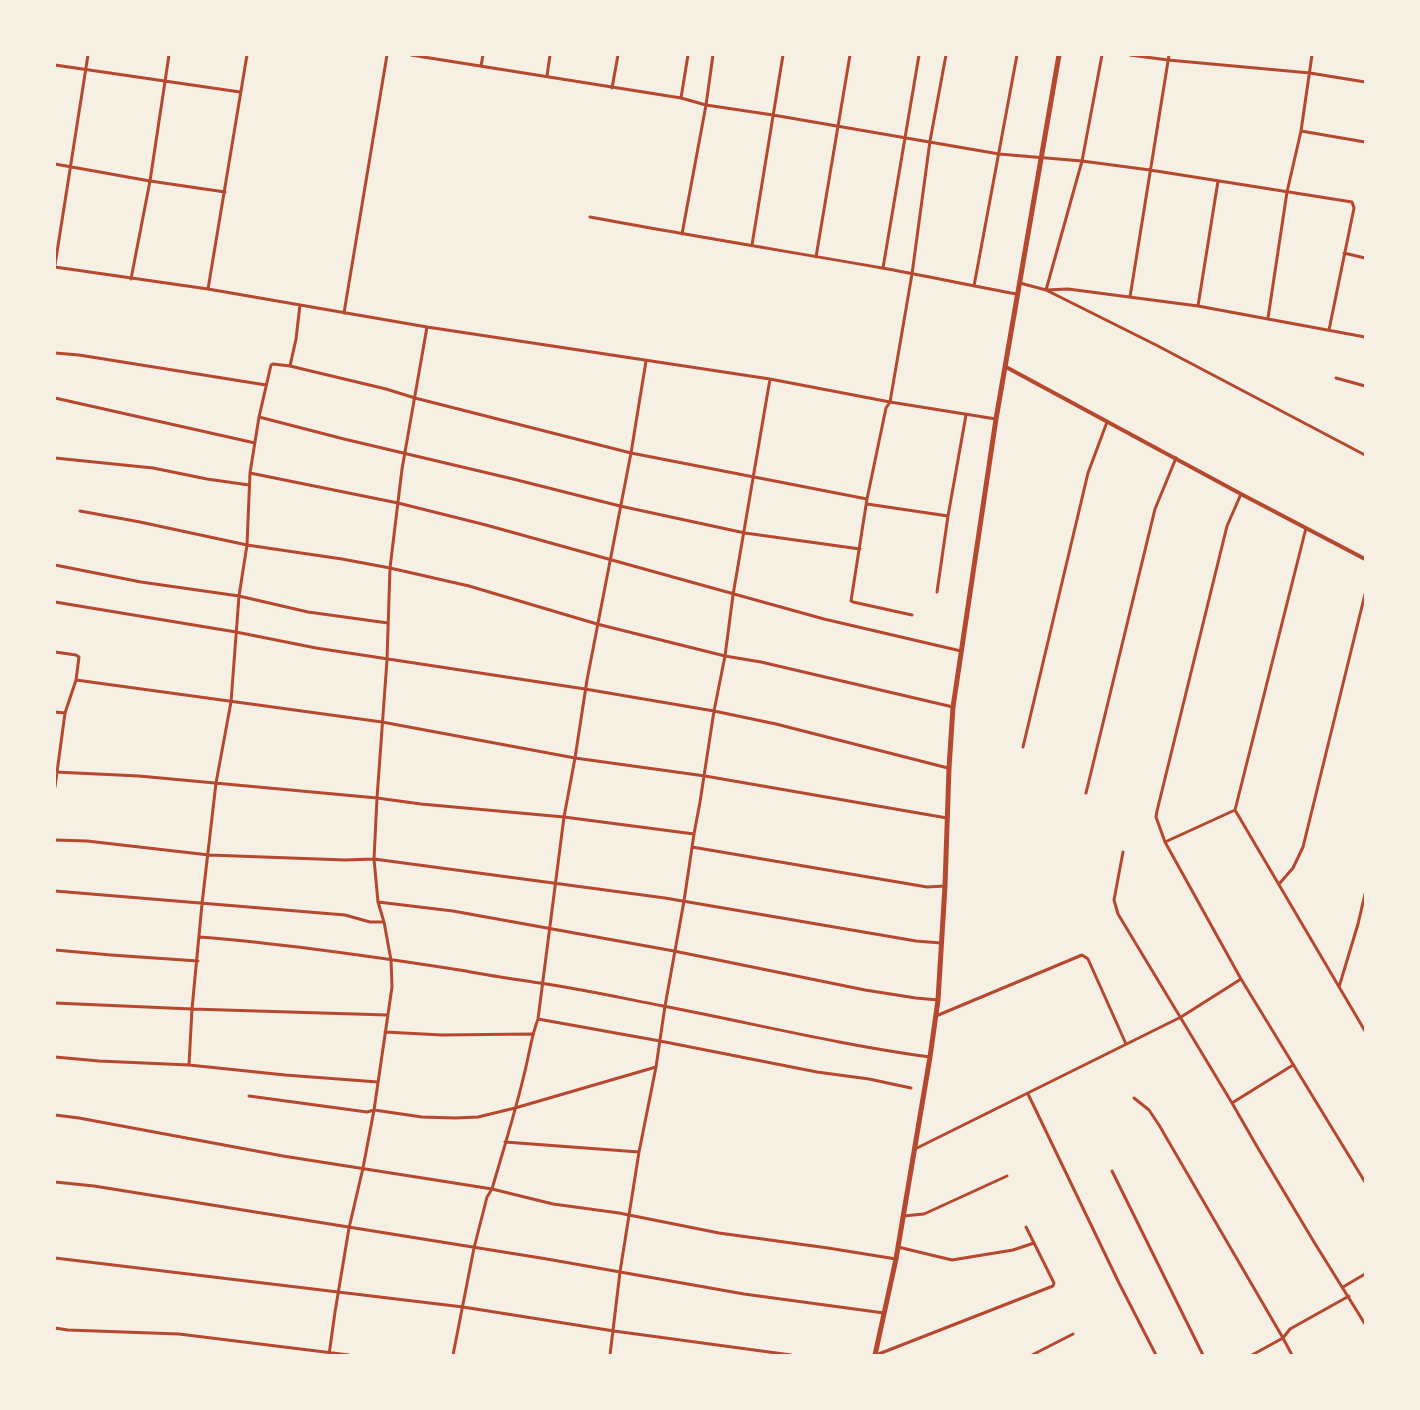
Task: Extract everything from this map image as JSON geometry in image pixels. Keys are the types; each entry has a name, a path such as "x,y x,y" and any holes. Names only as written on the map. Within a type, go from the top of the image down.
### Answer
{"highway":[{"path":"876,1355 904,1216 938,1000 953,707 996,420 1059,55"}],"street":[{"path":"88,55 55,266 427,327 770,379 996,420"},
{"path":"131,279 150,181 169,55"},
{"path":"208,290 247,55"},
{"path":"344,313 387,55"},
{"path":"413,55 681,98 706,105 998,154 1082,161 1150,170 1352,202 1354,208 1329,330"},
{"path":"481,66 483,55"},
{"path":"547,76 550,55"},
{"path":"612,88 618,55"},
{"path":"681,98 688,55"},
{"path":"682,234 706,105 713,55"},
{"path":"752,245 783,55"},
{"path":"816,257 850,55"},
{"path":"883,268 919,55"},
{"path":"912,614 852,602 867,501 886,408 890,402 912,274 930,142 946,55"},
{"path":"974,286 1017,55"},
{"path":"1046,290 1082,161 1102,55"},
{"path":"1130,55 1310,73 1365,82"},
{"path":"1130,297 1169,55"},
{"path":"1268,318 1287,192 1301,131 1312,55"},
{"path":"55,65 240,92"},
{"path":"1301,131 1365,142"},
{"path":"55,164 225,192"},
{"path":"1198,306 1218,181"},
{"path":"590,217 883,268 1018,294"},
{"path":"1344,252 1365,258"},
{"path":"1019,283 1046,290 1156,345 1365,455"},
{"path":"1046,290 1068,288 1198,306 1365,337"},
{"path":"290,366 296,339 300,305"},
{"path":"330,1354 349,1228 374,1110 392,987 391,960 378,902 374,859 377,798 387,660 390,568 402,469 427,327"},
{"path":"55,353 79,355 266,385"},
{"path":"453,1355 474,1248 487,1197 492,1190 516,1108 532,1034 538,1019 564,817 585,690 609,559 631,454 646,361"},
{"path":"189,1065 192,1009 202,904 216,783 231,702 239,596 247,545 250,473 270,366 275,364 290,366 631,454 948,516"},
{"path":"1006,367 1365,560"},
{"path":"1336,378 1365,386"},
{"path":"610,1355 620,1272 705,776 714,711 725,656 733,595 745,534 770,379"},
{"path":"55,398 255,443"},
{"path":"937,592 966,415"},
{"path":"259,417 620,506 745,534 860,549"},
{"path":"1023,747 1088,473 1108,422"},
{"path":"55,458 153,468 249,485"},
{"path":"1086,794 1156,509 1176,458"},
{"path":"250,473 398,502 609,559 733,595 824,619 961,651"},
{"path":"1241,494 1227,526 1156,818 1165,842 1241,979 1365,1182"},
{"path":"80,511 247,545 342,558 390,568 469,586 597,624 725,656 761,662 953,707"},
{"path":"1306,528 1235,810 1365,1031"},
{"path":"55,565 141,582 239,596 308,612 388,623"},
{"path":"1279,884 1292,868 1303,847 1365,594"},
{"path":"55,602 236,632 387,660 714,711 776,724 949,768"},
{"path":"55,652 79,656 76,680 65,714 55,786"},
{"path":"76,680 382,722 575,758 705,776 947,818"},
{"path":"55,712 65,714"},
{"path":"56,773 139,776 377,798 421,804 564,817 694,834"},
{"path":"1165,842 1235,810"},
{"path":"55,840 87,841 209,854 345,860 374,859 666,898 916,941 942,943"},
{"path":"692,847 927,887 945,886"},
{"path":"1123,852 1114,895 1114,904 1118,914 1365,1324"},
{"path":"55,891 345,915 370,922 384,922"},
{"path":"1339,987 1365,894"},
{"path":"378,902 453,911 674,951 865,990 938,1000"},
{"path":"200,937 264,942 542,983 665,1006 815,1038 850,1043 890,1052 930,1057"},
{"path":"55,950 198,961"},
{"path":"936,1016 1082,955 1088,959 1126,1044"},
{"path":"915,1149 1181,1017 1241,979"},
{"path":"55,1003 387,1015"},
{"path":"538,1019 911,1088"},
{"path":"385,1032 442,1035 532,1034"},
{"path":"55,1057 189,1065 378,1082"},
{"path":"1232,1103 1293,1065"},
{"path":"248,1096 367,1112 374,1110 422,1117 478,1117 516,1108 656,1067"},
{"path":"1028,1094 1156,1355"},
{"path":"1134,1098 1149,1110 1159,1125 1292,1355"},
{"path":"55,1115 283,1156 492,1190 552,1204 630,1216 719,1233 828,1248 896,1260"},
{"path":"505,1142 640,1152"},
{"path":"1112,1171 1203,1355"},
{"path":"904,1216 924,1214 1006,1176"},
{"path":"55,1182 94,1186 744,1294 884,1313"},
{"path":"876,1355 1052,1287 1054,1283 1026,1227"},
{"path":"898,1247 952,1260 1013,1250 1034,1243"},
{"path":"55,1258 463,1307 614,1331 791,1355"},
{"path":"1343,1287 1365,1274"},
{"path":"1252,1355 1283,1338 1290,1330 1349,1296"},
{"path":"55,1328 179,1334 349,1355"},
{"path":"1032,1355 1073,1334"}]}
